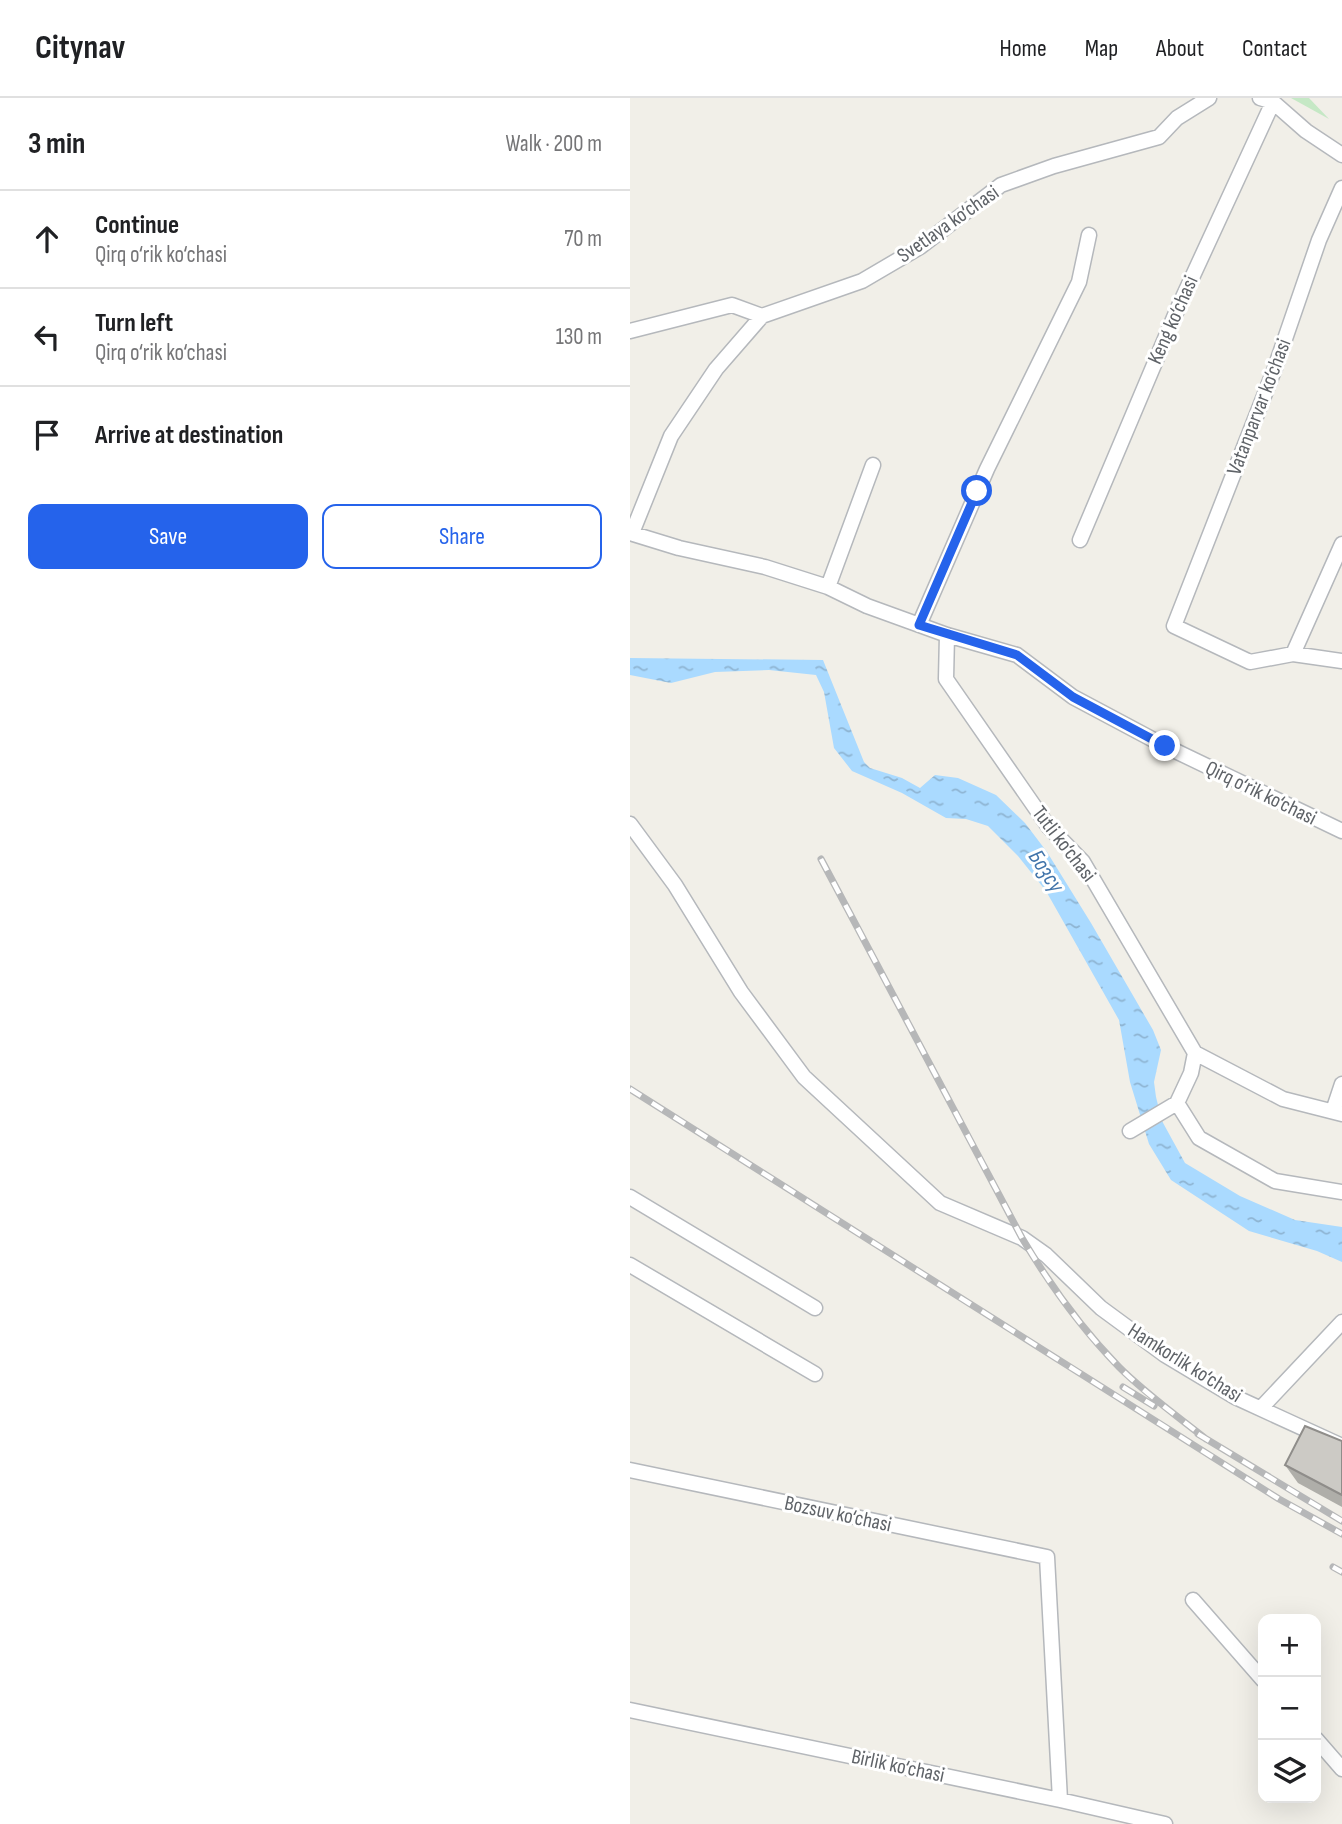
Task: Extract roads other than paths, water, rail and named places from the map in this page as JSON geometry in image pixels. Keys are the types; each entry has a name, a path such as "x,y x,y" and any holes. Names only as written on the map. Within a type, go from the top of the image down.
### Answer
{"street":[{"name":"Svetlaya ko‘chasi","path":"631,533 671,436 716,369 762,316 862,281 920,247 1001,185 1054,166 1159,137 1177,118 1209,98"},
{"path":"1267,100 1342,155"},
{"name":"Keng ko‘chasi","path":"1080,540 1267,100"},
{"name":"Vatanparvar ko‘chasi","path":"1293,654 1250,662 1174,626 1275,368 1319,240 1342,188"},
{"path":"919,625 987,469 1079,282 1090,235"},
{"path":"630,331 732,305 762,316"},
{"path":"828,587 873,465"},
{"name":"Qirq o‘rik ko‘chasi","path":"631,533 679,548 765,567 828,587 867,606 947,635 1017,655 1073,697 1108,716 1342,831"},
{"path":"1342,544 1293,654 1342,661"},
{"name":"Tutli ko‘chasi","path":"947,635 946,679 1048,826 1083,862 1195,1053"},
{"name":"Hamkorlik ko‘chasi","path":"630,824 675,885 741,992 804,1077 940,1203 1022,1238 1046,1255 1101,1308 1165,1355 1235,1397 1342,1446"},
{"path":"1130,1131 1177,1103 1191,1073 1195,1053 1283,1099 1337,1112 1342,1084"},
{"path":"1177,1103 1199,1138 1275,1181 1342,1192"},
{"path":"630,1197 815,1308"},
{"path":"630,1265 815,1374"},
{"path":"1261,1408 1342,1322"},
{"name":"Bozsuv ko‘chasi","path":"630,1470 1047,1557 1060,1800"},
{"path":"1193,1601 1260,1677"},
{"name":"Birlik ko‘chasi","path":"630,1710 1165,1824"},
{"path":"1317,1740 1342,1769"}],"water":[{"name":"Бозсу","path":"630,658 823,660 864,762 870,768 902,778 920,788 935,775 958,778 996,795 1025,823 1047,852 1153,1030 1161,1050 1154,1082 1156,1097 1162,1121 1185,1163 1240,1196 1295,1220 1342,1227 1342,1262 1317,1251 1249,1231 1171,1180 1149,1144 1130,1082 1119,1020 1046,891 1018,856 988,826 966,819 946,818 902,793 852,771 834,748 824,692 816,675 769,670 715,672 671,683 630,675"}],"railway":[{"path":"821,859 1022,1238 1044,1272 1067,1306 1119,1367 1206,1439"},
{"path":"630,1089 1279,1499 1342,1534"},
{"path":"1123,1387 1154,1406"},
{"path":"1198,1434 1342,1521"},
{"path":"1333,1567 1342,1572"}]}
